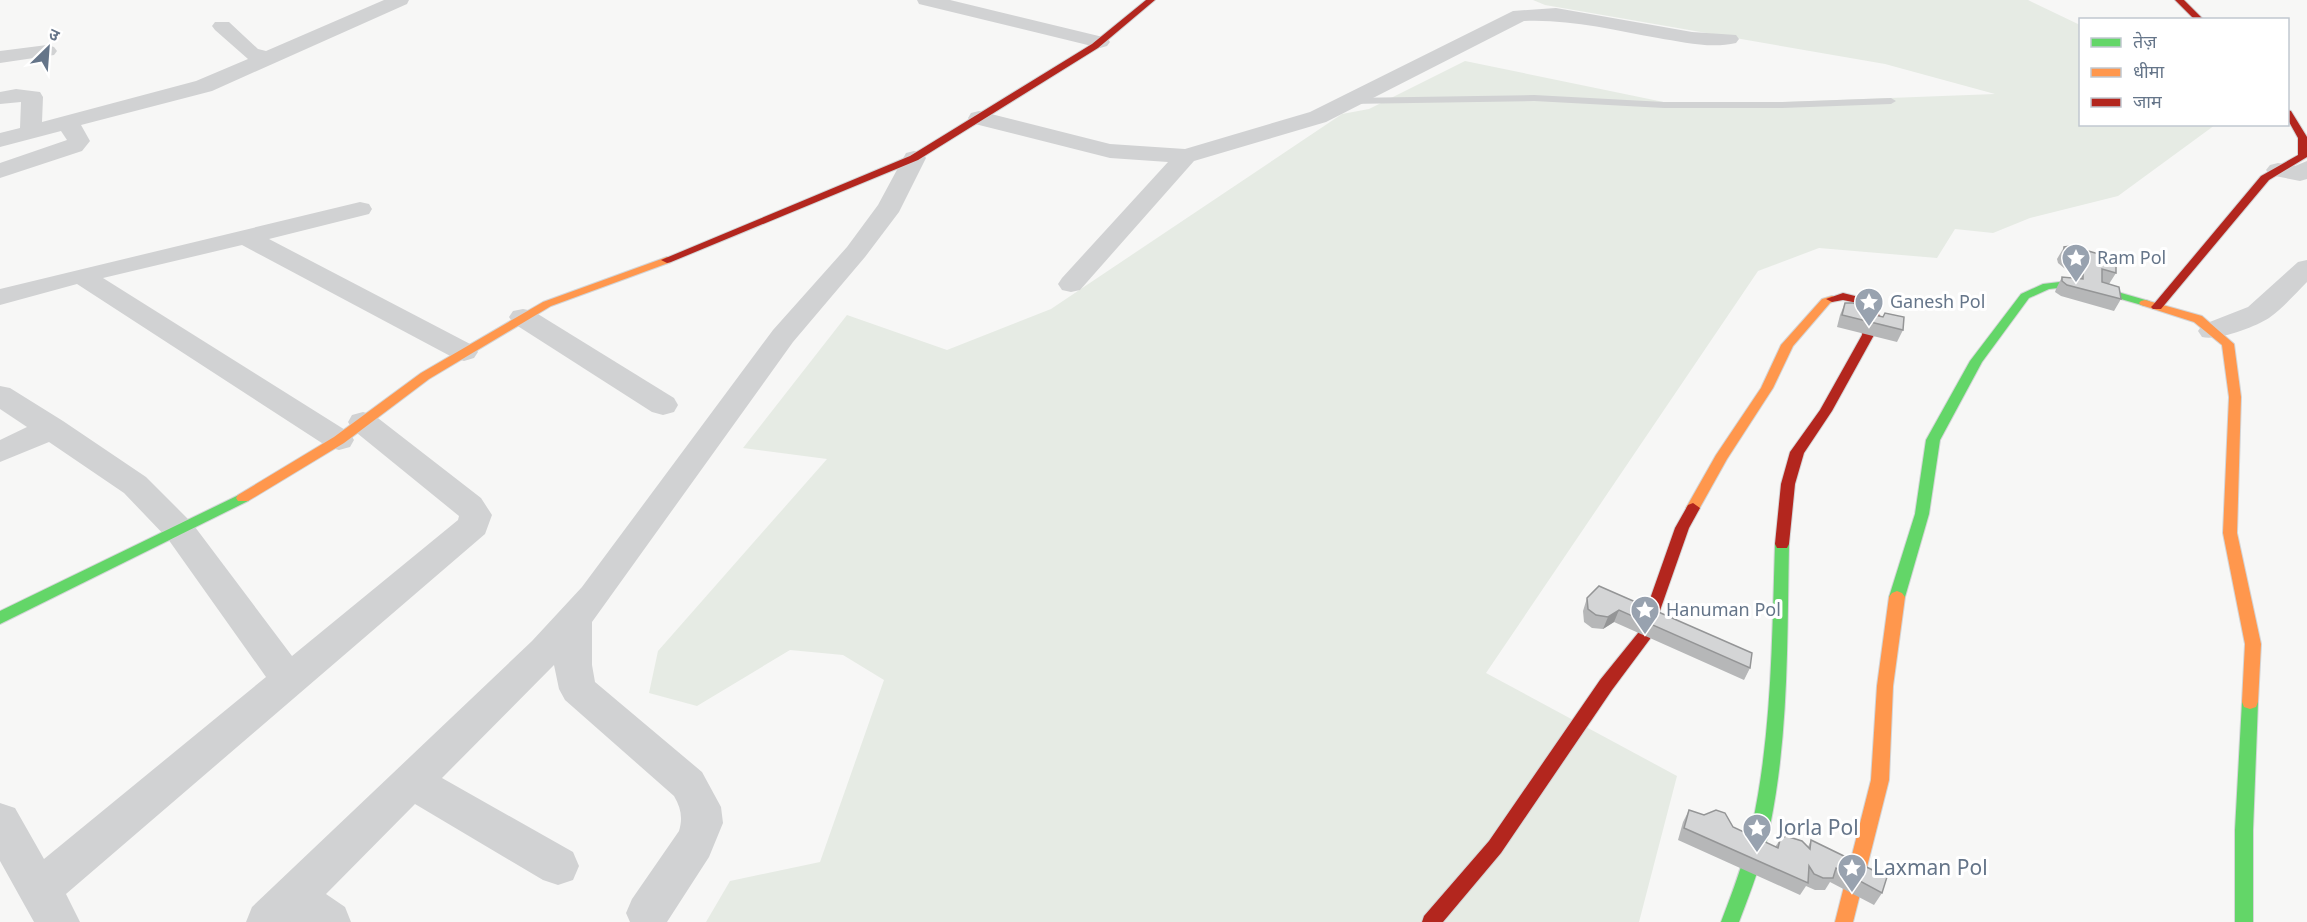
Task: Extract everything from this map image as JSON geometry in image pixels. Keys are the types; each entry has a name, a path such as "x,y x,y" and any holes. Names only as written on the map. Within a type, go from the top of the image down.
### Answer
{"street":[{"path":"0,140 204,86 400,0"},
{"path":"926,0 1100,42"},
{"path":"0,618 180,531 278,479 351,431 425,376 547,304 674,257 914,158 1100,42 1151,0"},
{"path":"1018,3 1050,11"},
{"path":"979,118 1110,151 1186,156 1299,124 1350,101 1406,71 1453,51 1510,19 1531,13 1588,18 1692,38 1729,39"},
{"path":"222,26 247,50 267,59"},
{"path":"0,57 47,51"},
{"path":"0,98 16,94 32,97 31,132"},
{"path":"2157,307 2265,178 2303,156 2307,144 2300,128 2289,114"},
{"path":"0,171 74,146 79,141 68,123"},
{"path":"1071,284 1186,156"},
{"path":"281,909 574,620 643,531 783,336 856,252 890,207 914,158"},
{"path":"2278,170 2300,174 2307,168"},
{"path":"0,297 180,251 248,238 360,209"},
{"path":"248,238 464,352"},
{"path":"2212,331 2258,313 2307,268"},
{"path":"0,821 48,906 290,681 461,538 473,526 476,515 469,506 351,431 82,276"},
{"path":"1844,922 1857,879 1880,780 1885,686 1898,585 1922,514 1932,440 1976,361 2025,296 2047,286 2076,283 2198,319 2228,344 2234,386 2230,533 2253,644 2244,830 2244,922"},
{"path":"1431,922 1495,847 1606,686 1645,635 1682,528 1721,458 1767,388 1787,345 1826,301 1843,296 1867,302 1876,320 1869,327 1868,334 1818,424 1798,451 1788,495 1782,571 1778,699 1772,782 1752,872 1730,922"},
{"path":"523,317 663,405"},
{"path":"0,395 135,485 180,531 290,681"},
{"path":"0,452 52,429"},
{"path":"574,620 574,676 578,689 688,784 698,799 702,822 693,844 648,912"},
{"path":"411,781 558,866"},
{"path":"281,909 329,922"}],"lane":[{"path":"1350,101 1534,98 1664,105 1782,105 1891,101"}],"shaded area":[{"path":"1533,0 2028,0 2079,25 2079,126 2214,126 2118,196 2030,218 1993,233 1955,229 1937,258 1819,248 1758,271 1486,673 1677,776 1639,922 706,922 730,881 820,862 884,680 843,655 790,650 697,706 649,693 658,651 827,459 743,448 847,315 947,350 1051,309 1342,114 1369,109 1465,61 1683,106 1995,94 1885,64 1545,5"}],"building":[{"path":"2071,246 2116,259 2116,273 2102,269 2102,282 2119,287 2121,299 2067,285 2062,281 2062,277 2083,279 2083,261 2070,257 2064,252 2064,247"},
{"path":"1845,303 1862,306 1865,313 1883,317 1885,313 1904,317 1903,330 1842,315"},
{"path":"1599,586 1752,653 1750,668 1619,610 1608,617 1596,615 1588,609 1587,598"},
{"path":"1689,810 1704,815 1716,810 1725,813 1733,827 1778,848 1780,840 1786,836 1802,841 1810,849 1811,840 1887,877 1882,893 1836,868 1833,878 1823,878 1814,874 1809,866 1808,883 1684,828"}],"traffic: fast":[{"path":"1897,597 1922,514 1933,440 1976,361 2025,296 2047,286 2076,283 2145,303"},
{"path":"0,618 243,498"},
{"path":"1730,922 1748,875 1761,828 1769,782 1778,689 1782,544"},
{"path":"2244,922 2244,830 2250,702"}],"traffic: slow":[{"path":"243,498 339,440 425,376 547,304 667,260"},
{"path":"1693,508 1721,458 1767,388 1787,345 1826,301 1832,299"},
{"path":"2145,303 2198,319 2228,344 2235,397 2230,533 2253,644 2250,702"},
{"path":"1844,922 1880,780 1885,686 1897,597"}],"traffic: jam":[{"path":"667,260 914,158 1095,46 1151,0"},
{"path":"2179,0 2198,18"},
{"path":"2157,307 2265,178 2303,156 2303,138 2289,115"},
{"path":"1782,544 1788,484 1797,452 1826,411 1868,335 1869,327 1876,320 1867,302 1843,296 1832,299"},
{"path":"1431,922 1495,847 1606,685 1645,635 1682,528 1693,508"}],"place":[{"name":"Ram Pol","path":"2076,284"},
{"name":"Ganesh Pol","path":"1869,328"},
{"name":"Hanuman Pol","path":"1645,636"},
{"name":"Jorla Pol","path":"1757,854"},
{"name":"Laxman Pol","path":"1852,894"}]}
